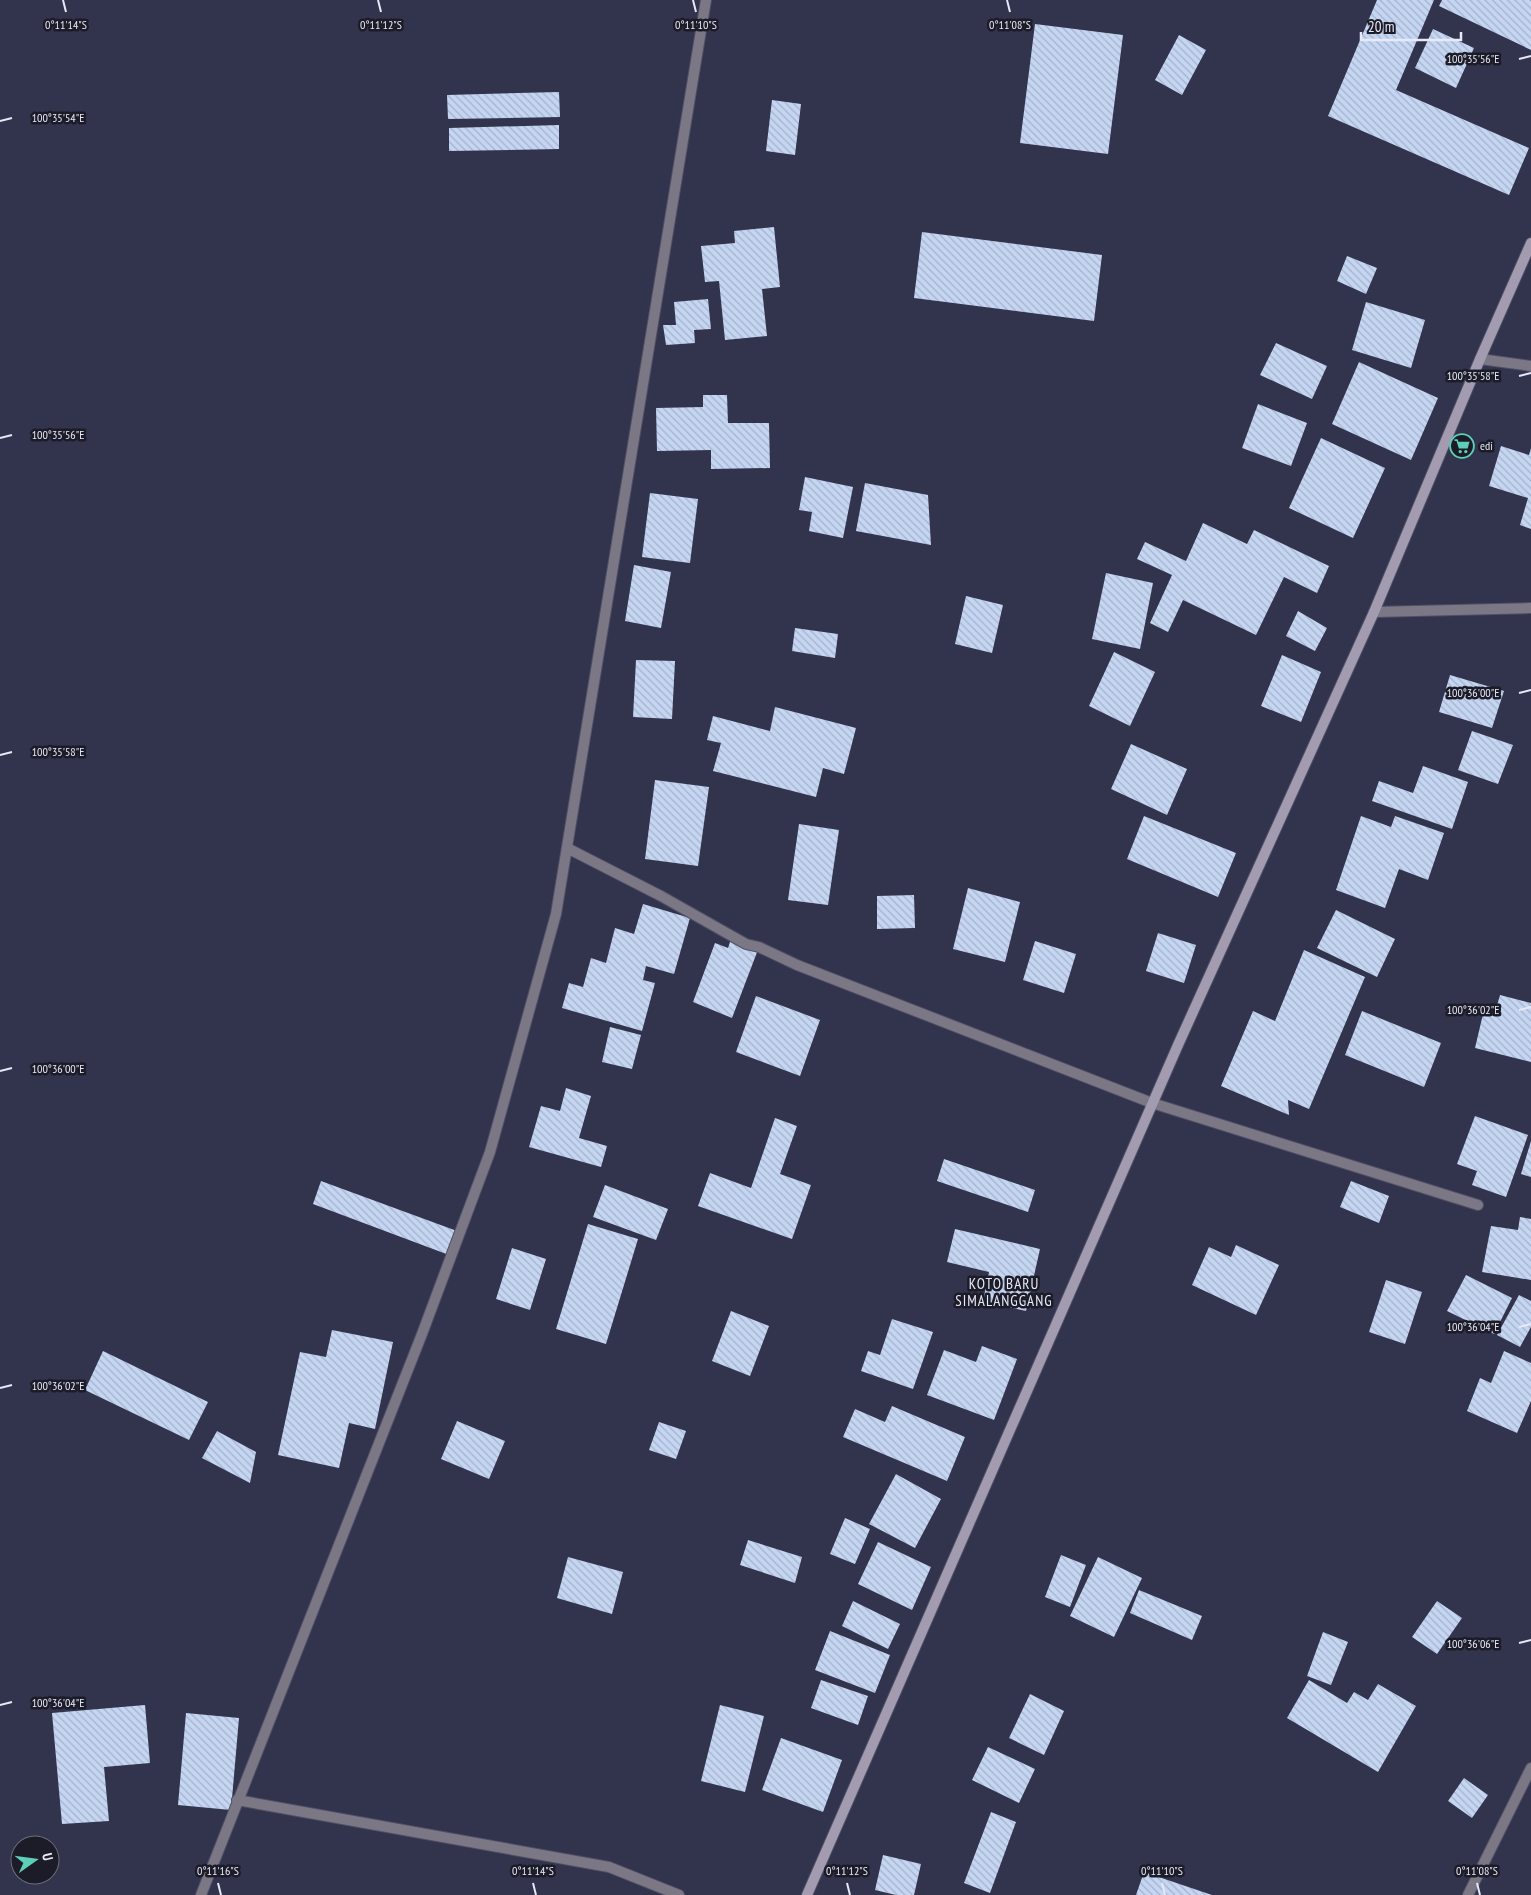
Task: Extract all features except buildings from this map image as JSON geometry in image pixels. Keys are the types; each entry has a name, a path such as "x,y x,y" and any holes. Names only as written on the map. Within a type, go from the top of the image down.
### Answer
{"main road":[{"path":"807,1895 1152,1103 1374,612 1480,359 1531,243"}],"street":[{"path":"201,1895 422,1334 490,1152 556,914 706,0"},
{"path":"1480,359 1531,366"},
{"path":"1374,612 1531,608"},
{"path":"567,848 661,896 746,944 759,947 806,968 1152,1103 1478,1205"},
{"path":"1468,1895 1531,1768"},
{"path":"237,1800 609,1867 679,1895"}],"place":[{"name":"edi","path":"1462,446"}],"district":[{"name":"KOTO BARU SIMALANGGANG","path":"1004,1292"}]}
